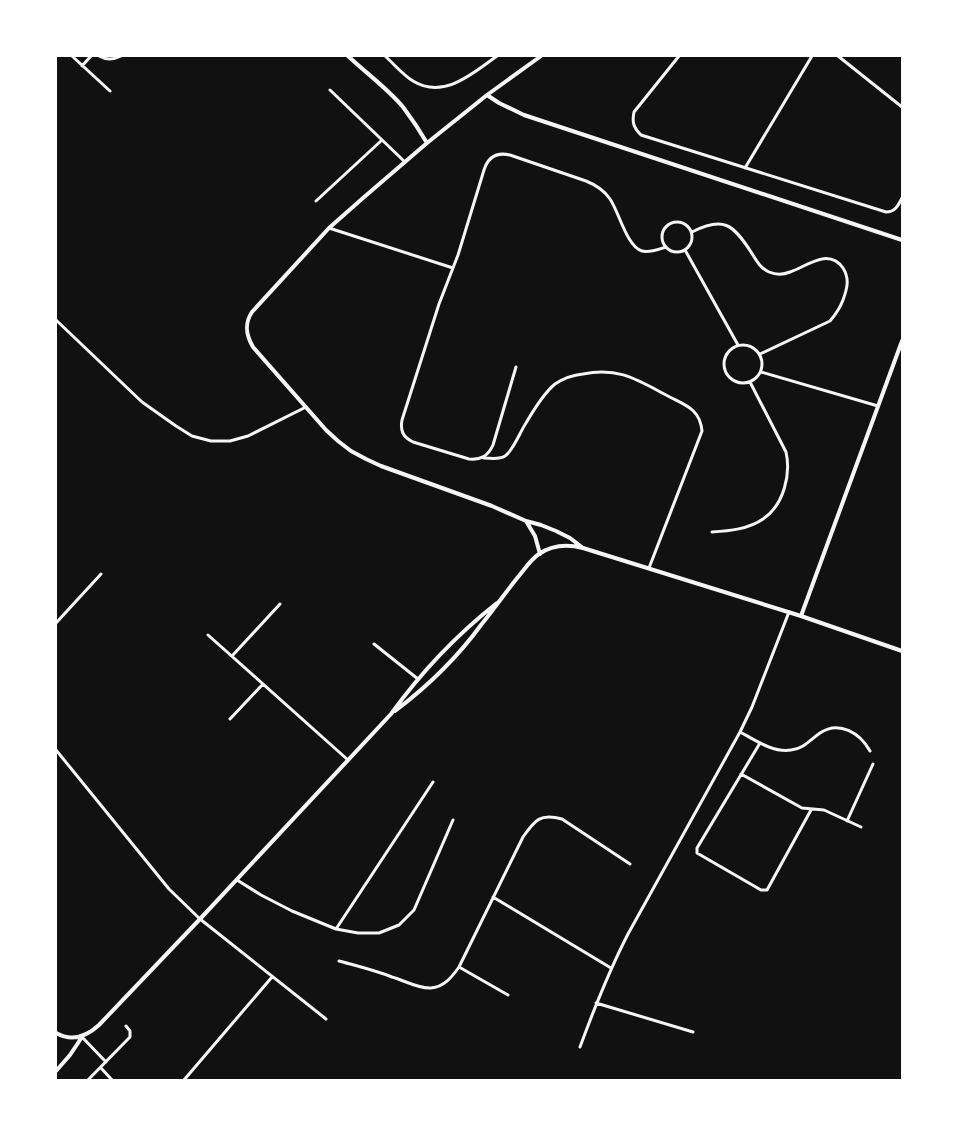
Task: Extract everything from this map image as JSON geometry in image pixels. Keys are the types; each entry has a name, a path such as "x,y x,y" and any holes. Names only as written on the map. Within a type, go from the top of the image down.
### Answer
{"street":[{"path":"348,56 387,91 402,107 416,124 427,143"},
{"path":"541,56 427,143 329,228 252,312 249,316 246,327 247,334 253,347 338,441 351,451 366,459 492,506 526,521 556,531 570,538 582,548"},
{"path":"488,95 499,103 524,116 902,240"},
{"path":"801,616 878,406 900,352 902,341"},
{"path":"526,521 535,536 540,554"},
{"path":"391,714 448,666 529,564 540,554 556,546 565,545 582,548 649,568 789,612 902,651"},
{"path":"56,1033 63,1037 72,1038 82,1037 92,1032 237,880 391,714 418,679 455,638 497,603"},
{"path":"56,1071 70,1055 82,1037"}],"lane":[{"path":"72,56 110,91"},
{"path":"82,66 91,56"},
{"path":"99,56 106,59 113,59 121,56"},
{"path":"385,56 412,81 423,86 435,88 447,87 458,82 497,56"},
{"path":"679,56 634,112 632,120 640,135 886,212 894,210 898,207 902,198"},
{"path":"745,168 812,56"},
{"path":"838,56 902,107"},
{"path":"330,90 405,162"},
{"path":"316,201 382,140"},
{"path":"649,568 702,431 701,421 697,413 689,407 630,377 616,372 602,371 570,376 554,385 542,399 509,452 498,458 469,460 406,439 402,434 400,427 486,163 490,158 496,154 503,153 579,178 596,186 611,200 634,246 644,252 650,252 666,247"},
{"path":"673,223 684,223 692,232 690,245 684,250 678,252 672,250 666,247 663,242 662,236 664,230 673,223"},
{"path":"692,232 705,225 726,225 735,230 742,238 761,267 775,274 791,272 813,261 823,259 833,260 842,267 847,276 848,286 843,301 835,315 830,320 760,354"},
{"path":"329,228 453,268"},
{"path":"684,250 738,345"},
{"path":"56,320 142,402 192,436 211,441 230,441 248,436 306,407"},
{"path":"747,344 755,348 760,354 763,363 761,372 757,378 750,382 741,383 733,380 726,374 724,366 725,357 730,349 738,345 747,344"},
{"path":"484,458 490,452 493,445 516,367"},
{"path":"761,372 878,406"},
{"path":"712,532 729,531 748,526 763,519 776,507 783,491 788,462 786,452 750,382"},
{"path":"56,623 101,574"},
{"path":"232,656 280,604"},
{"path":"580,1047 611,968 647,898 740,732 752,707 789,612"},
{"path":"208,635 348,760"},
{"path":"374,644 418,679"},
{"path":"230,719 263,684"},
{"path":"740,732 760,743 780,750 791,750 802,747 828,729 839,728 849,730 858,735 865,742 870,751"},
{"path":"760,743 696,851 699,855 761,890 767,890 811,810"},
{"path":"56,750 169,889 200,919 326,1019"},
{"path":"847,821 873,764"},
{"path":"741,774 798,806 811,810 824,810 861,827"},
{"path":"336,929 433,782"},
{"path":"339,961 430,988 442,985 452,977 459,967 523,837 530,827 539,819 550,816 562,819 630,864"},
{"path":"237,880 261,895 292,911 336,929 358,933 379,933 399,925 414,910 453,820"},
{"path":"493,897 611,968"},
{"path":"459,967 508,995"},
{"path":"184,1080 272,977"},
{"path":"596,1003 693,1032"},
{"path":"88,1080 130,1037 130,1031 126,1026"},
{"path":"82,1037 106,1062"},
{"path":"101,1068 112,1080"}]}
